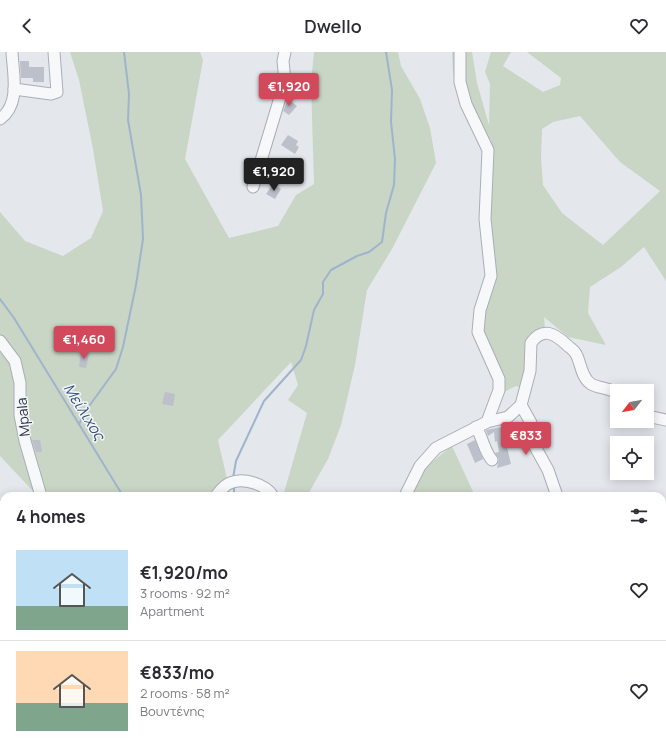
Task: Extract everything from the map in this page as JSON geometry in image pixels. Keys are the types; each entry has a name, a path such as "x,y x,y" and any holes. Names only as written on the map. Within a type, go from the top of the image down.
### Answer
{"street":[{"path":"0,119 10,109 14,89 12,52"},
{"path":"14,89 50,94 57,92 54,52"},
{"path":"253,187 285,81 283,61 285,52"},
{"path":"460,52 460,82 466,104 488,150 485,219 491,276 480,310 478,332 499,378 499,390 487,422"},
{"path":"407,492 420,466 436,448 487,422 508,417 521,405 530,372 531,343 535,338 549,333 556,334 575,353 585,377 592,384 610,390"},
{"name":"Mpala","path":"0,341 15,361 20,383 20,415 25,441 40,492"},
{"path":"521,405 530,423 533,443 548,470 556,492"},
{"path":"654,417 666,420"},
{"path":"476,428 481,435 488,455 492,460"},
{"path":"221,492 234,482 256,484 270,492"}],"green space":[{"path":"70,52 200,52 203,60 185,159 229,238 278,226 296,195 314,184 311,83 314,52 398,52 401,66 420,99 430,128 436,163 392,249 367,290 355,365 341,425 328,459 309,492 284,492 307,413 288,400 298,385 291,362 218,440 230,492 35,492 0,456 0,212 25,241 63,256 91,238 103,211 93,149 79,80"},
{"path":"452,52 472,52 477,83 489,125 490,84 485,72 491,52 511,52 503,66 543,92 560,85 561,78 527,52 666,52 666,281 644,247 621,267 590,287 588,313 606,345 568,337 544,317 545,330 527,343 524,373 520,387 516,386 502,393 481,331 489,219 491,140 464,110 453,72","holes":["580,116 620,162 660,191 603,245 562,213 543,185 541,158 542,129 553,122"]},
{"path":"452,446 473,492 414,492 427,466"}],"building":[{"path":"20,61 29,61 29,67 44,67 44,82 33,82 33,78 21,78"},
{"path":"288,99 297,106 289,115 283,111"},
{"path":"288,135 298,141 296,145 299,147 295,154 281,145"},
{"path":"292,166 302,172 296,182 285,175"},
{"path":"273,184 281,189 275,199 266,194"},
{"path":"81,352 89,353 86,368 79,367"},
{"path":"165,392 175,394 173,406 162,404"},
{"path":"506,426 508,438 505,439 511,464 497,468 499,459 495,453 499,452 497,441 495,442 494,432 488,436 486,430"},
{"path":"32,440 40,440 42,452 36,452"},
{"path":"475,440 483,459 475,463 467,444"}],"waterway":[{"path":"79,424 87,409 116,369 123,347 136,285 143,239 141,195 128,120 129,94 124,52"},
{"path":"233,478 236,461 264,401 301,360 306,346 314,310 323,294 323,282 331,270 357,256 369,252 382,242 386,213 394,185 395,159 391,122 392,90 386,52"},
{"name":"Μείλιχος","path":"0,299 14,318 121,492"},
{"path":"234,486 234,492"}]}
